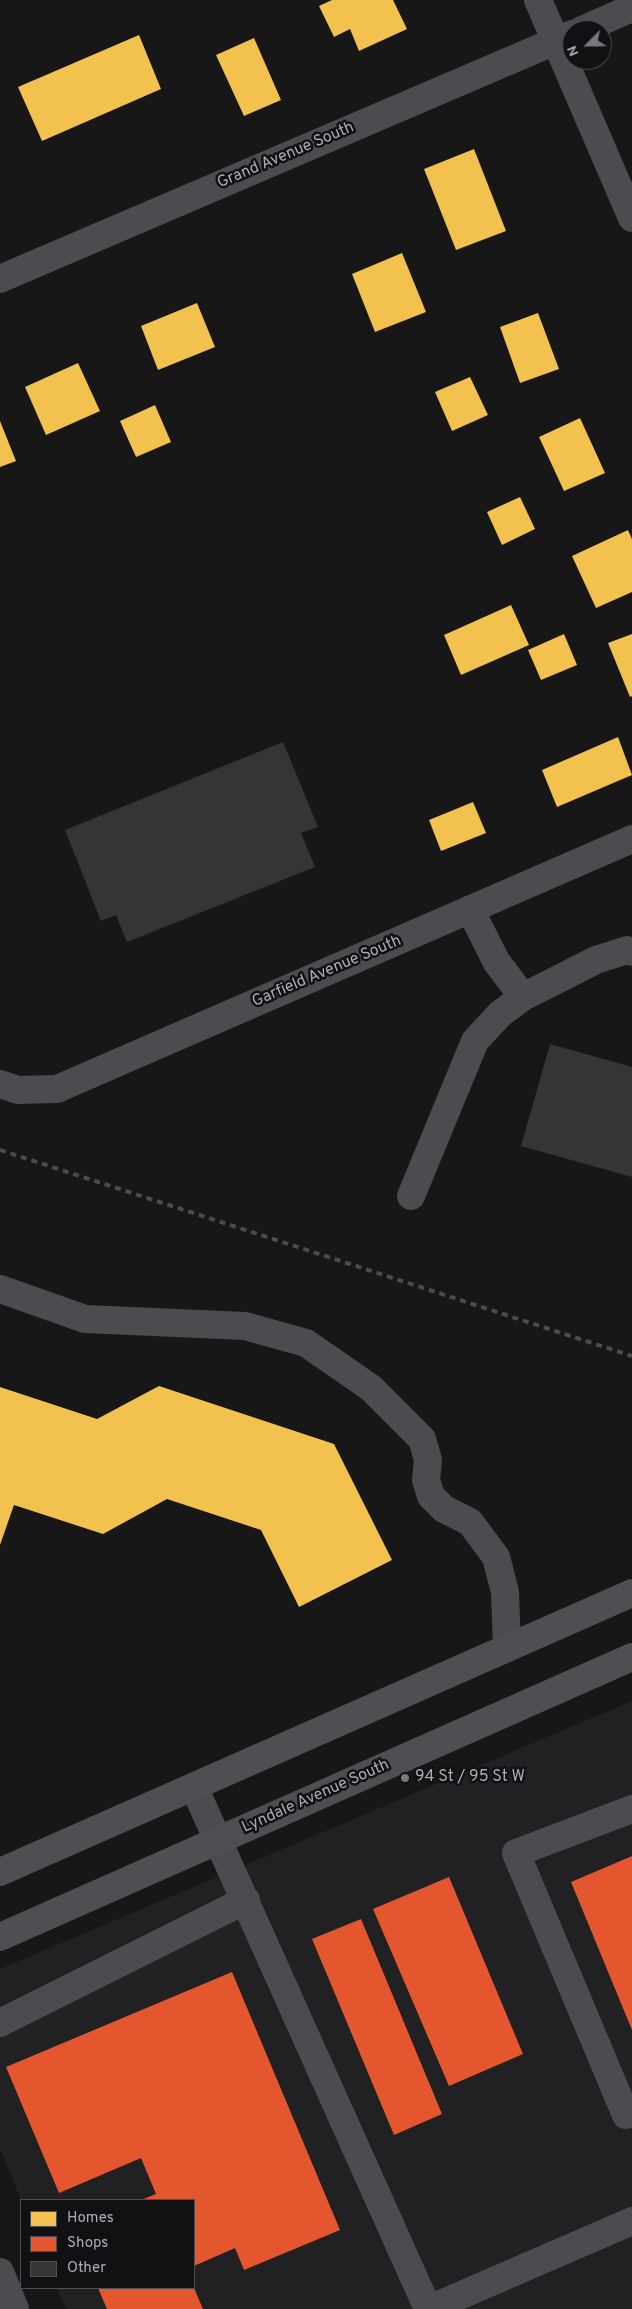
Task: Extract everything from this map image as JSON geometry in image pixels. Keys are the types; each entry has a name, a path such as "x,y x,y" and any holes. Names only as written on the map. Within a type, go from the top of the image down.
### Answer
{"main road":[{"path":"0,1872 632,1593"},
{"name":"Lyndale Avenue South","path":"0,1937 632,1656"}],"street":[{"path":"538,0 562,35"},
{"path":"605,20 632,8"},
{"name":"Grand Avenue South","path":"0,279 562,39"},
{"path":"576,70 632,218"},
{"name":"Garfield Avenue South","path":"9,1087 57,1089 632,839"},
{"path":"470,909 496,961 523,997"},
{"path":"411,1196 475,1041 500,1014 523,997 596,960 627,950 632,952"},
{"path":"0,1289 85,1319 245,1326 306,1343 370,1388 422,1439 428,1460 426,1480 431,1496 444,1509 470,1522 496,1556 505,1592 507,1648"},
{"path":"194,1787 428,2309 632,2221"},
{"path":"632,1809 516,1853 626,2115 632,2112"},
{"path":"0,2023 246,1900"},
{"path":"0,2272 16,2309"}],"shaded area":[{"path":"632,1701 632,2309 66,2309 57,2289 195,2289 195,2199 21,2199 0,2148 0,1969"}],"building: Homes":[{"path":"332,0 393,0 407,29 359,51 350,29 334,37 319,6"},
{"path":"139,35 161,89 42,141 18,87"},
{"path":"254,38 281,100 244,116 216,55"},
{"path":"474,149 506,231 456,250 424,169"},
{"path":"402,253 426,312 375,332 352,274"},
{"path":"197,303 215,347 158,370 141,326"},
{"path":"538,313 559,369 520,383 500,327"},
{"path":"78,363 100,411 46,435 25,387"},
{"path":"470,377 488,415 452,431 435,392"},
{"path":"155,405 171,442 136,457 120,421"},
{"path":"580,418 605,473 564,491 539,437"},
{"path":"0,421 16,461 0,467"},
{"path":"520,497 535,529 502,545 487,512"},
{"path":"628,530 632,539 632,592 596,608 572,556"},
{"path":"511,605 529,645 461,675 444,635"},
{"path":"564,634 577,665 541,680 528,650"},
{"path":"632,634 632,696 630,697 608,643"},
{"path":"618,737 632,775 557,807 542,770"},
{"path":"473,802 486,833 441,851 429,820"},
{"path":"159,1386 334,1444 392,1560 299,1607 261,1530 167,1499 103,1534 14,1505 0,1545 0,1387 97,1419"}],"building: Shops":[{"path":"632,1856 632,2030 571,1882"},
{"path":"449,1877 523,2054 449,2086 373,1909"},
{"path":"361,1919 442,2114 394,2135 312,1939"},
{"path":"232,1972 340,2230 244,2270 235,2248 195,2266 195,2199 144,2199 156,2194 141,2158 59,2193 6,2067"},
{"path":"98,2289 194,2289 203,2309 107,2309"}],"building: Other":[{"path":"283,742 318,827 301,833 315,867 127,942 116,915 101,921 65,830"},
{"path":"550,1044 632,1067 632,1177 521,1146"}],"railway":[{"path":"0,1150 632,1356"}],"place":[{"name":"94 St / 95 St W","path":"405,1778"}]}
